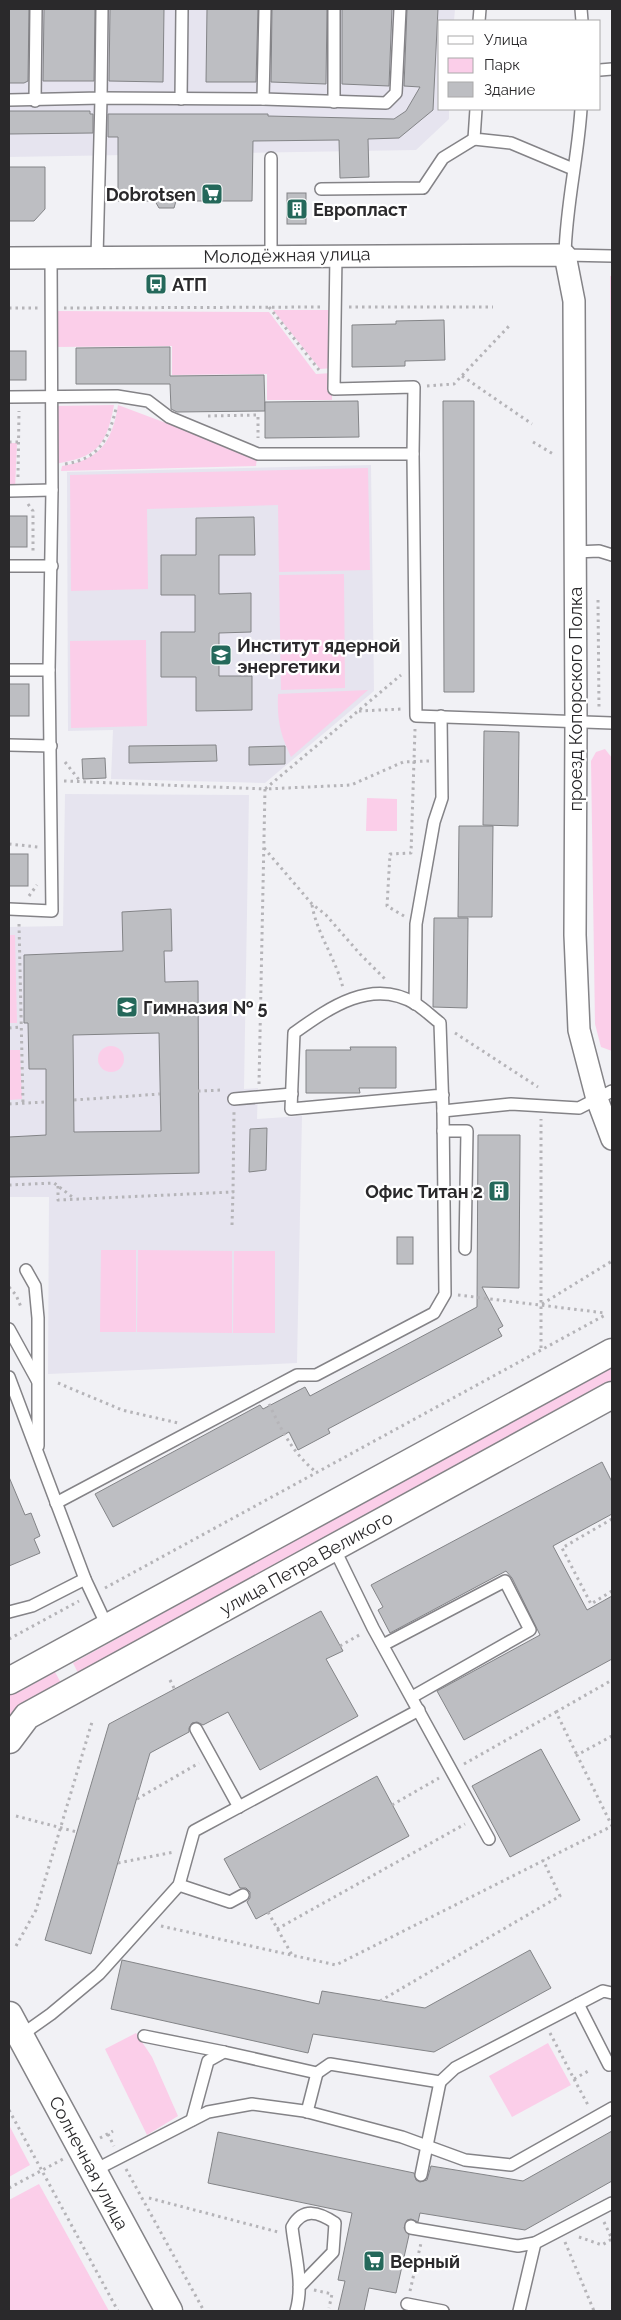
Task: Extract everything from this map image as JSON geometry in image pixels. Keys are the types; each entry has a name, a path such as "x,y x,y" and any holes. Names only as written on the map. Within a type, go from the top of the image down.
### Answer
{"street":[{"name":"Молодёжная улица","path":"9,258 565,255"},
{"name":"проезд Копорского Полка","path":"565,255 574,301 575,935 579,1030 604,1095 612,1139"},
{"path":"9,1681 612,1352"},
{"name":"улица Петра Великого","path":"9,1740 27,1716 612,1395"},
{"name":"Солнечная улица","path":"14,2026 169,2311"}],"lane":[{"path":"35,101 36,9"},
{"path":"97,257 102,9"},
{"path":"181,99 182,9"},
{"path":"263,99 265,9"},
{"path":"334,9 334,102"},
{"path":"9,100 35,101 101,98 263,99 386,103 396,93 400,9"},
{"path":"474,139 476,110"},
{"path":"581,110 579,136 565,225 565,255 612,256"},
{"path":"320,189 423,188 443,158 474,139 510,143 573,169"},
{"path":"271,158 271,256"},
{"path":"336,255 334,388 414,387 416,713 441,716 612,723"},
{"path":"14,909 52,911 52,780 49,670 52,566 51,258"},
{"path":"14,397 117,396 148,401 170,417 258,454 413,454"},
{"path":"13,491 52,490"},
{"path":"575,552 599,551 612,555"},
{"path":"9,566 52,566"},
{"path":"9,670 49,670"},
{"path":"416,1004 416,924 434,822 442,798 441,716"},
{"path":"9,745 51,746"},
{"path":"56,1503 263,1392 297,1375 316,1375 434,1313 445,1294 443,1095 440,1023 416,1004 390,994 365,995 331,1007 294,1033 292,1109 443,1095"},
{"path":"234,1103 269,1096 292,1094"},
{"path":"443,1111 511,1104 579,1108 604,1095"},
{"path":"443,1132 467,1131 465,1249"},
{"path":"26,1270 35,1286 38,1318 38,1455"},
{"path":"9,1329 38,1382"},
{"path":"9,1378 85,1579 108,1628"},
{"path":"334,1548 373,1628 489,1840"},
{"path":"9,1612 32,1606 85,1579"},
{"path":"383,1645 505,1582 530,1630 412,1697"},
{"path":"14,2026 51,2014 98,1974 146,1922 179,1886 194,1831 419,1710"},
{"path":"196,1729 239,1807"},
{"path":"179,1886 230,1902 243,1895"},
{"path":"421,2175 440,2082 455,2068 544,2021 603,1991 612,1993"},
{"path":"578,2004 609,2065"},
{"path":"144,2036 317,2073"},
{"path":"192,2120 208,2061 224,2052"},
{"path":"307,2112 317,2073 330,2064 440,2082"},
{"path":"93,2171 208,2112 252,2104 307,2112 402,2137 465,2160 511,2166 612,2108"},
{"path":"411,2226 411,2228 518,2246 535,2243 612,2203"},
{"path":"296,2311 300,2298 292,2227 297,2218 306,2214 321,2214 335,2223 333,2252 299,2287"},
{"path":"519,2311 535,2243"},
{"path":"407,2304 442,2311"}],"path":[{"path":"269,307 319,371 335,370"},
{"path":"9,308 493,307"},
{"path":"414,387 454,384 510,325"},
{"path":"462,376 532,424"},
{"path":"14,397 19,442 13,491 33,511 33,566"},
{"path":"68,464 86,459 100,447 110,429 116,405"},
{"path":"170,417 258,415 258,454"},
{"path":"9,442 19,442"},
{"path":"532,442 556,456"},
{"path":"598,600 600,719"},
{"path":"269,1096 270,1083 259,1084 265,789 415,664"},
{"path":"358,711 416,713 411,853 390,854 387,906 416,924"},
{"path":"52,780 265,789 351,785 402,762 442,761"},
{"path":"9,844 32,845 52,853"},
{"path":"264,848 312,904 326,914 360,954 385,978 390,994"},
{"path":"312,904 315,919 341,981 344,1002"},
{"path":"14,909 21,1027 23,1103"},
{"path":"440,1023 538,1087"},
{"path":"9,1028 21,1027"},
{"path":"74,1100 160,1094"},
{"path":"9,1104 46,1102"},
{"path":"232,1225 234,1103"},
{"path":"541,1106 541,1348"},
{"path":"9,1185 54,1183 76,1200"},
{"path":"58,1186 58,1200 233,1192"},
{"path":"542,1304 612,1261"},
{"path":"9,1639 317,1473 541,1348 607,1314 542,1304 445,1294"},
{"path":"58,1383 122,1410 198,1427"},
{"path":"263,1392 286,1440 300,1459 317,1473"},
{"path":"612,1519 562,1548 591,1604 612,1591"},
{"path":"340,1646 373,1628"},
{"path":"170,1680 175,1690"},
{"path":"392,1805 612,1680"},
{"path":"146,1922 336,1965 612,1826 556,1712"},
{"path":"16,1946 36,1910 92,1722"},
{"path":"578,1755 612,1736"},
{"path":"137,1799 211,1756"},
{"path":"16,1816 78,1832"},
{"path":"277,1929 477,1817"},
{"path":"118,1863 189,1848"},
{"path":"380,2001 560,1896 543,1860"},
{"path":"268,1912 292,1955"},
{"path":"544,2021 595,2118"},
{"path":"574,2079 590,2070"},
{"path":"9,2110 118,2311"},
{"path":"93,2142 113,2131"},
{"path":"108,2134 204,2311"},
{"path":"9,2188 71,2154"},
{"path":"149,2198 287,2234"},
{"path":"407,2304 424,2230"},
{"path":"560,2230 602,2244 612,2239"},
{"path":"560,2230 594,2311"},
{"path":"299,2287 332,2294 329,2308"}],"shaded area":[{"path":"9,9 455,9 454,20 438,20 438,110 449,110 449,119 416,150 9,157"},
{"name":"Институт ядерной энергетики","path":"371,465 374,691 265,783 111,779 113,730 68,731 67,472"},
{"name":"Гимназия № 5","path":"65,794 249,795 244,1089 258,1088 257,1119 302,1116 297,1363 48,1374 49,1197 9,1197 9,927 63,926"}],"green space":[{"path":"610,276 612,276 612,498"},
{"path":"273,310 332,310 333,368 320,369"},
{"path":"55,311 269,312 316,374 332,373 332,400 267,400 267,374 172,375 172,346 55,347"},
{"path":"114,405 107,431 103,441 97,448 80,458 54,464 54,406"},
{"path":"118,405 257,457 256,466 61,471 62,466 86,459 102,448 112,430"},
{"path":"9,443 17,443 15,488 9,488"},
{"path":"368,468 370,570 279,572 278,505 147,509 148,589 71,591 70,475"},
{"path":"344,574 345,688 281,690 279,575"},
{"path":"146,640 147,726 71,728 70,641"},
{"path":"368,690 291,757 280,727 278,694"},
{"path":"605,749 612,758 612,1051 601,1047 595,1024 591,761 596,752"},
{"path":"367,798 397,799 397,831 366,831"},
{"path":"9,935 15,935 17,1023 9,1023"},
{"path":"111,1046 120,1050 124,1059 120,1068 111,1072 102,1068 98,1059 102,1050"},
{"path":"9,1050 20,1050 22,1099 9,1100"},
{"path":"101,1250 136,1250 136,1332 100,1332"},
{"path":"138,1250 232,1251 232,1333 137,1332"},
{"path":"234,1251 275,1251 275,1333 233,1333"},
{"path":"612,1365 612,1381 78,1673 73,1663"},
{"path":"55,1672 61,1683 28,1701 9,1717 9,1693 21,1691"},
{"path":"136,2033 152,2057 178,2116 147,2135 105,2049"},
{"path":"548,2043 571,2085 512,2117 489,2076"},
{"path":"9,2125 30,2165 9,2177"},
{"path":"39,2184 109,2311 9,2311 9,2200"}],"building":[{"path":"9,9 29,9 28,81 24,83 9,83"},
{"path":"44,9 95,9 94,81 43,81"},
{"path":"110,9 164,9 163,82 109,81"},
{"path":"207,9 258,9 256,82 206,82"},
{"path":"272,9 327,9 326,84 271,82"},
{"path":"342,9 392,9 389,86 342,84"},
{"path":"407,9 438,9 433,110 399,138 368,139 369,177 340,178 339,140 253,141 252,201 176,201 174,208 159,208 155,201 118,201 118,137 108,137 108,114 268,114 268,116 394,119 406,111 420,87 404,86"},
{"path":"9,111 90,111 90,114 93,114 93,133 9,134"},
{"path":"9,167 45,167 45,209 34,221 9,221"},
{"name":"Европласт","path":"287,193 306,193 306,224 287,224"},
{"path":"444,320 445,360 405,361 405,366 352,367 352,325 396,324 396,321"},
{"path":"170,347 170,376 264,375 265,411 177,412 171,409 170,384 76,384 76,348"},
{"path":"9,351 26,351 26,380 9,380"},
{"path":"358,401 359,437 265,438 265,402"},
{"path":"443,401 474,401 474,692 444,692"},
{"path":"9,516 27,516 27,547 9,547"},
{"path":"254,517 255,555 219,555 219,594 251,593 251,632 219,633 219,676 252,676 252,710 196,711 196,677 161,677 161,632 195,632 195,595 161,595 161,555 196,555 196,518"},
{"path":"9,684 29,684 29,716 9,716"},
{"path":"484,731 519,732 518,826 483,825"},
{"path":"216,745 217,761 129,763 129,746"},
{"path":"285,746 285,764 249,765 249,747"},
{"path":"105,758 106,778 83,779 82,759"},
{"path":"459,826 493,826 492,917 458,917"},
{"path":"9,854 28,854 28,886 9,886"},
{"path":"171,909 172,951 164,951 165,982 198,981 199,1173 9,1177 9,1137 46,1135 46,1069 29,1069 28,1023 24,1023 24,955 123,951 122,912","holes":["159,1033 161,1131 74,1132 73,1035"]},
{"path":"434,918 468,918 467,1008 433,1007"},
{"path":"350,1047 396,1047 396,1088 359,1088 360,1093 306,1093 306,1050 351,1050"},
{"path":"267,1128 266,1170 249,1172 250,1129"},
{"path":"478,1135 520,1135 519,1288 482,1287 503,1326 498,1329 502,1336 328,1429 330,1433 298,1450 289,1432 113,1527 95,1494 260,1405 263,1409 305,1387 310,1396 477,1307"},
{"path":"397,1237 413,1237 413,1264 397,1264"},
{"path":"602,1462 612,1482 612,1514 553,1546 587,1610 612,1596 612,1659 464,1740 437,1691 540,1635 512,1578 506,1571 390,1633 378,1610 383,1607 371,1585"},
{"path":"9,1477 25,1515 31,1513 40,1536 34,1539 40,1553 9,1566"},
{"path":"321,1611 343,1651 326,1659 358,1716 260,1770 228,1712 203,1725 197,1722 192,1723 189,1732 150,1753 91,1954 45,1940 109,1724"},
{"path":"541,1749 580,1820 510,1857 472,1786"},
{"path":"377,1776 409,1836 256,1919 247,1902 250,1898 250,1892 246,1888 240,1888 224,1859"},
{"path":"530,1950 551,1988 434,2052 313,2034 308,2053 111,2009 122,1960 319,2004 322,1991 425,2008"},
{"path":"612,2131 612,2181 525,2230 420,2213 418,2222 411,2219 407,2220 404,2228 409,2235 396,2293 369,2288 364,2311 338,2311 345,2281 338,2280 352,2213 208,2183 218,2132 414,2173 416,2180 420,2182 427,2180 431,2166 523,2181"}],"place":[{"name":"Dobrotsen","path":"212,194"},
{"name":"Европласт","path":"297,209"},
{"name":"АТП","path":"156,284"},
{"name":"Институт ядерной энергетики","path":"221,655"},
{"name":"Гимназия № 5","path":"127,1007"},
{"name":"Офис Титан 2","path":"499,1191"},
{"name":"Верный","path":"374,2261"}]}
